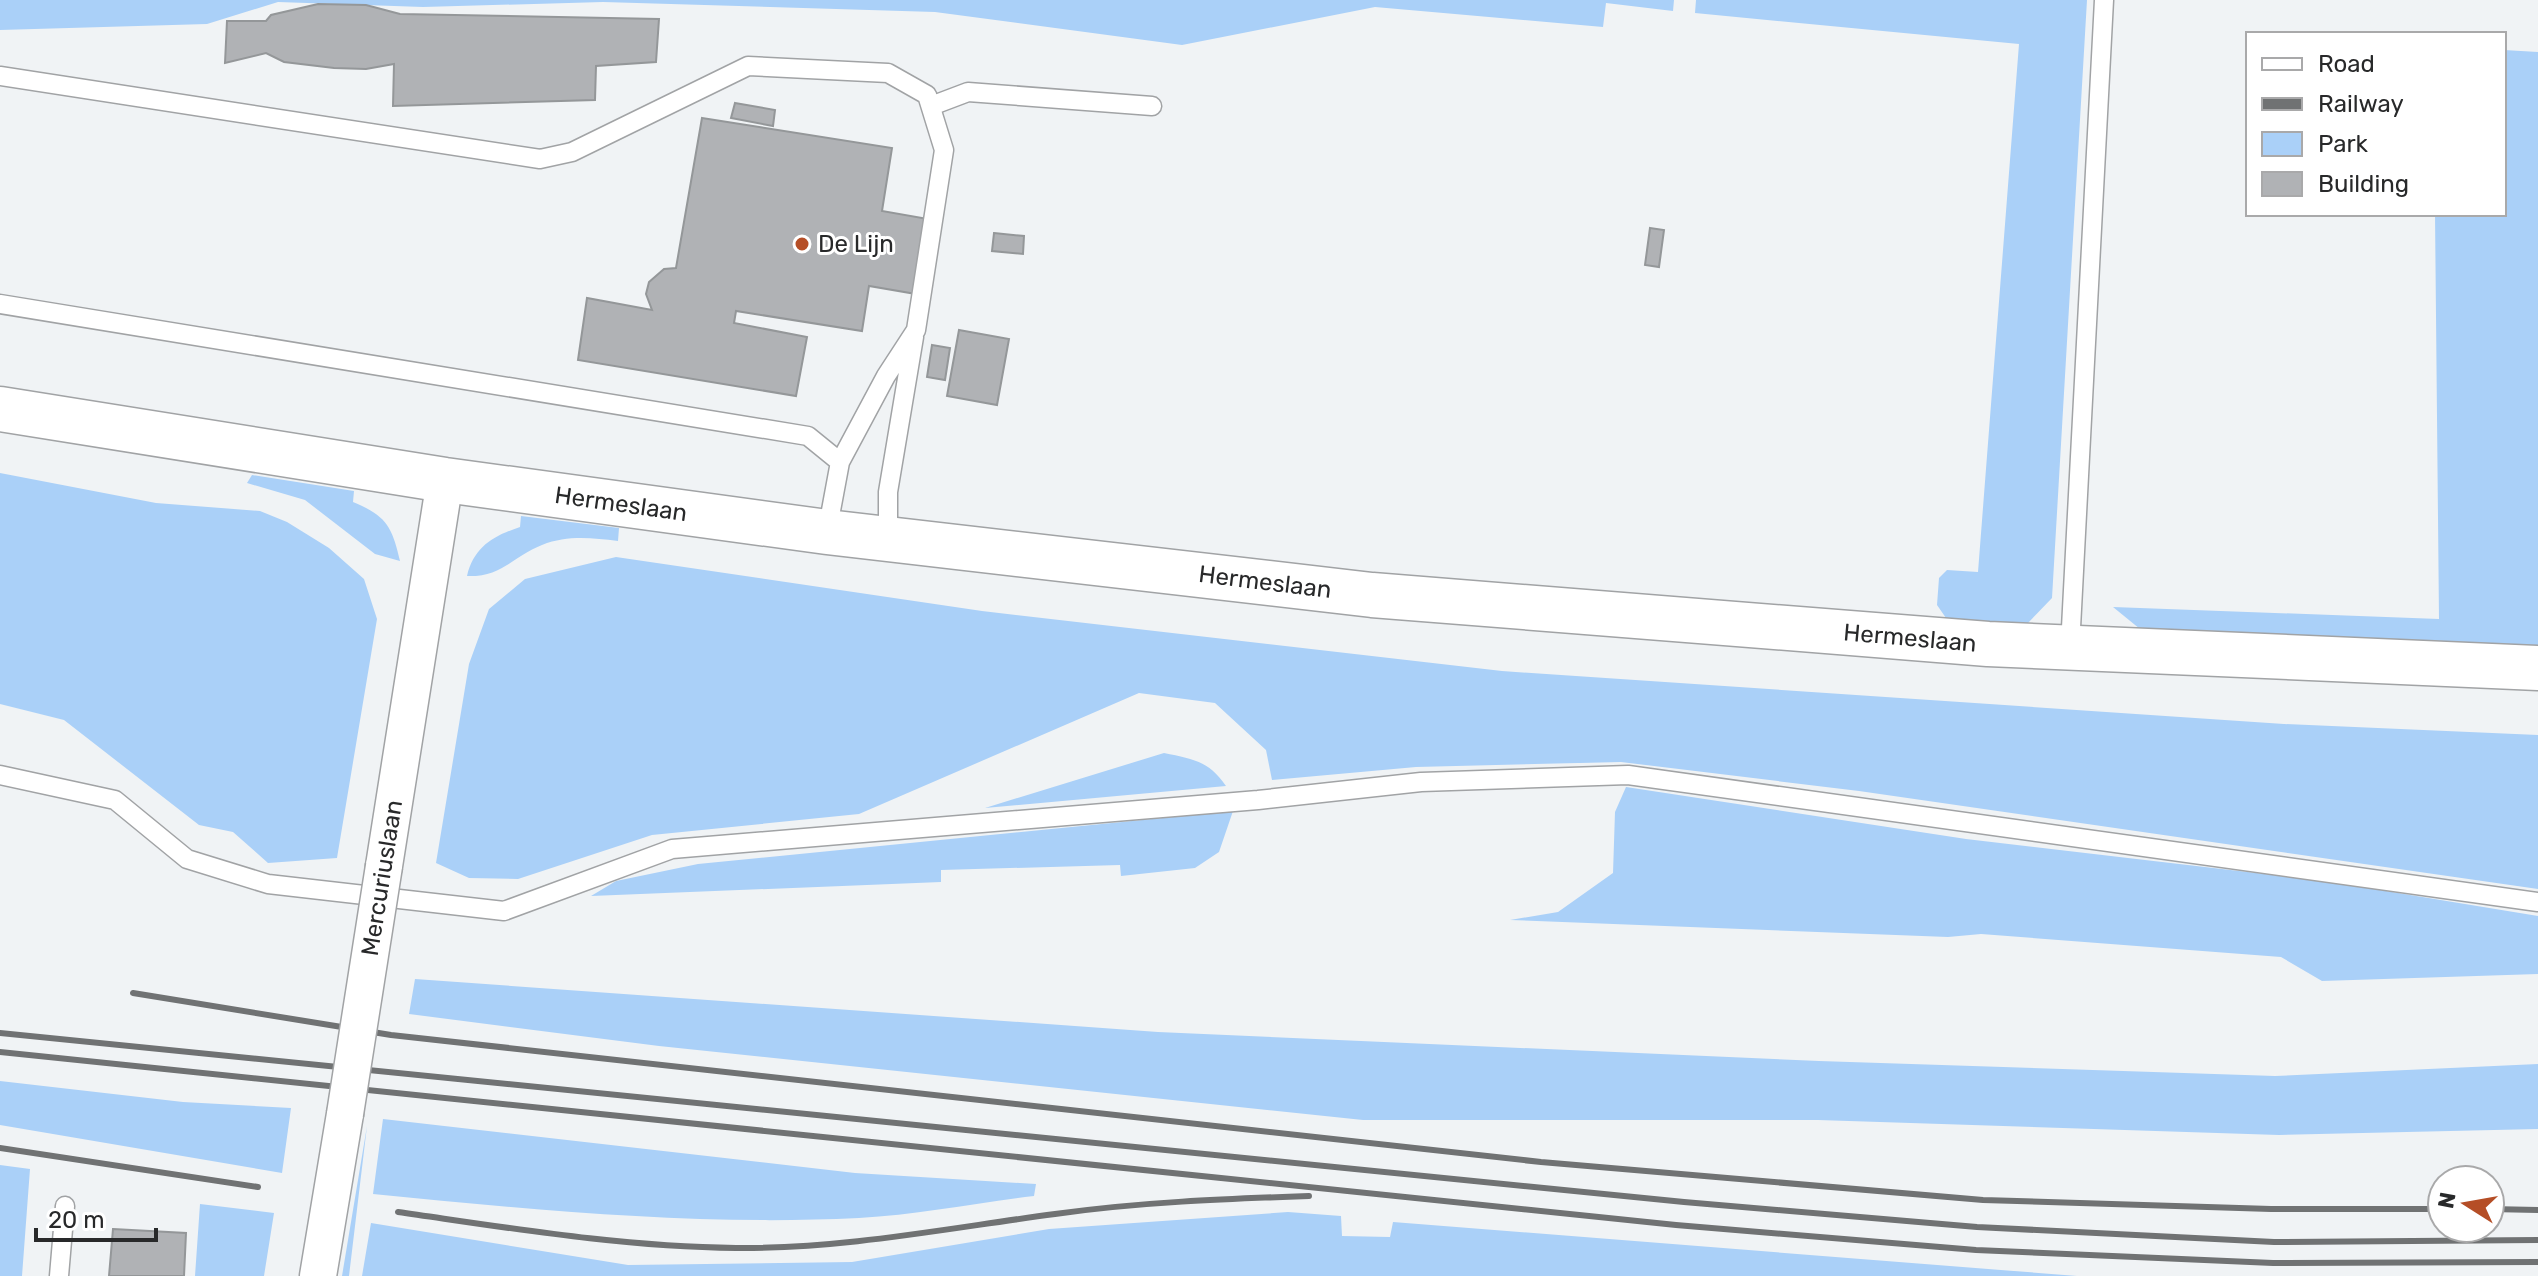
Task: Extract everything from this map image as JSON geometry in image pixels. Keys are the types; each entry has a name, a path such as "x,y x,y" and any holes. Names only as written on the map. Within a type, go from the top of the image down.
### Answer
{"street":[{"name":"Hermeslaan","path":"0,409 445,480 827,532 1372,595 2070,647 2538,668"},
{"name":"Mercuriuslaan","path":"318,1276 445,480"}],"lane":[{"path":"2070,647 2104,0"},
{"path":"0,76 540,159 572,152 748,66 888,73 927,95 944,150 888,492 888,539"},
{"path":"931,106 968,92 1152,106"},
{"path":"0,304 808,436 840,462"},
{"path":"827,532 840,462 886,376 916,330"},
{"path":"0,775 115,800 187,859 268,884 504,911 672,849 1258,800 1421,782 1628,775 2538,902"},
{"path":"59,1276 65,1206"}],"green space":[{"path":"0,0 1674,0 1673,11 1606,3 1603,27 1375,7 1182,45 935,12 603,2 423,7 278,2 207,24 0,30"},
{"path":"1696,0 2087,0 2052,598 2027,624 1946,618 1937,605 1939,578 1947,570 1978,572 2019,44 1695,13"},
{"path":"2506,50 2538,52 2538,648 2140,629 2113,607 2439,619 2435,216 2506,216"},
{"path":"0,473 156,503 260,511 287,522 329,548 364,579 377,619 337,858 268,863 233,832 199,825 64,720 0,704"},
{"path":"252,475 354,491 353,502 374,512 391,531 400,561 375,554 305,500 247,483"},
{"path":"521,516 619,528 618,541 580,538 552,542 498,570 467,576 480,550 501,534 520,527"},
{"path":"616,557 982,611 1502,671 2284,724 2538,735 2538,889 1859,791 1621,762 1416,767 1272,780 1266,750 1215,703 1139,693 859,814 652,835 518,879 469,878 436,863 469,664 489,609 525,579"},
{"path":"1164,753 1200,762 1226,786 985,808"},
{"path":"1626,787 1966,839 2325,881 2538,916 2538,974 2322,981 2281,957 1981,934 1948,937 1510,920 1558,912 1613,873 1615,812"},
{"path":"1233,811 1219,852 1195,868 1121,876 1120,865 941,870 941,882 591,896 616,881 698,864"},
{"path":"415,979 1158,1032 1819,1061 2275,1076 2538,1064 2538,1129 2279,1135 1818,1120 1363,1120 659,1046 409,1014"},
{"path":"0,1081 183,1102 291,1108 282,1173 0,1125"},
{"path":"383,1119 855,1173 1036,1184 1034,1196 903,1214 798,1220 615,1215 373,1194"},
{"path":"367,1126 349,1276 342,1276"},
{"path":"0,1165 30,1169 22,1276 0,1276"},
{"path":"200,1204 274,1213 264,1276 195,1276"},
{"path":"1288,1212 1341,1216 1342,1236 1390,1237 1393,1222 2077,1276 362,1276 371,1223 628,1265 852,1262 1049,1229"}],"building":[{"path":"318,4 366,5 400,14 659,19 656,62 596,66 595,100 393,106 394,64 366,69 334,68 284,62 266,53 225,63 227,21 266,21 271,15"},
{"path":"735,103 775,110 773,126 731,118"},
{"name":"De Lijn","path":"702,118 892,148 882,211 928,219 916,294 869,286 862,331 736,311 734,323 807,337 796,396 578,360 587,298 652,310 646,294 649,282 664,269 676,268"},
{"path":"1650,228 1664,230 1659,267 1645,265"},
{"path":"994,233 1024,236 1023,254 992,251"},
{"path":"959,330 1009,339 997,405 947,396"},
{"path":"932,345 950,348 945,380 927,377"},
{"path":"113,1229 186,1233 184,1276 109,1276"}],"railway":[{"path":"133,993 391,1035 1541,1162 1983,1200 2271,1209 2426,1209"},
{"path":"0,1033 1684,1202 1977,1227 2274,1242 2538,1240"},
{"path":"0,1052 1676,1225 1976,1250 2273,1263 2538,1262"},
{"path":"0,1148 258,1187"},
{"path":"398,1212 609,1240 736,1248 816,1245 896,1237 1119,1207 1309,1196"},
{"path":"2506,1209 2538,1210"}],"place":[{"name":"De Lijn","path":"802,244"}]}
